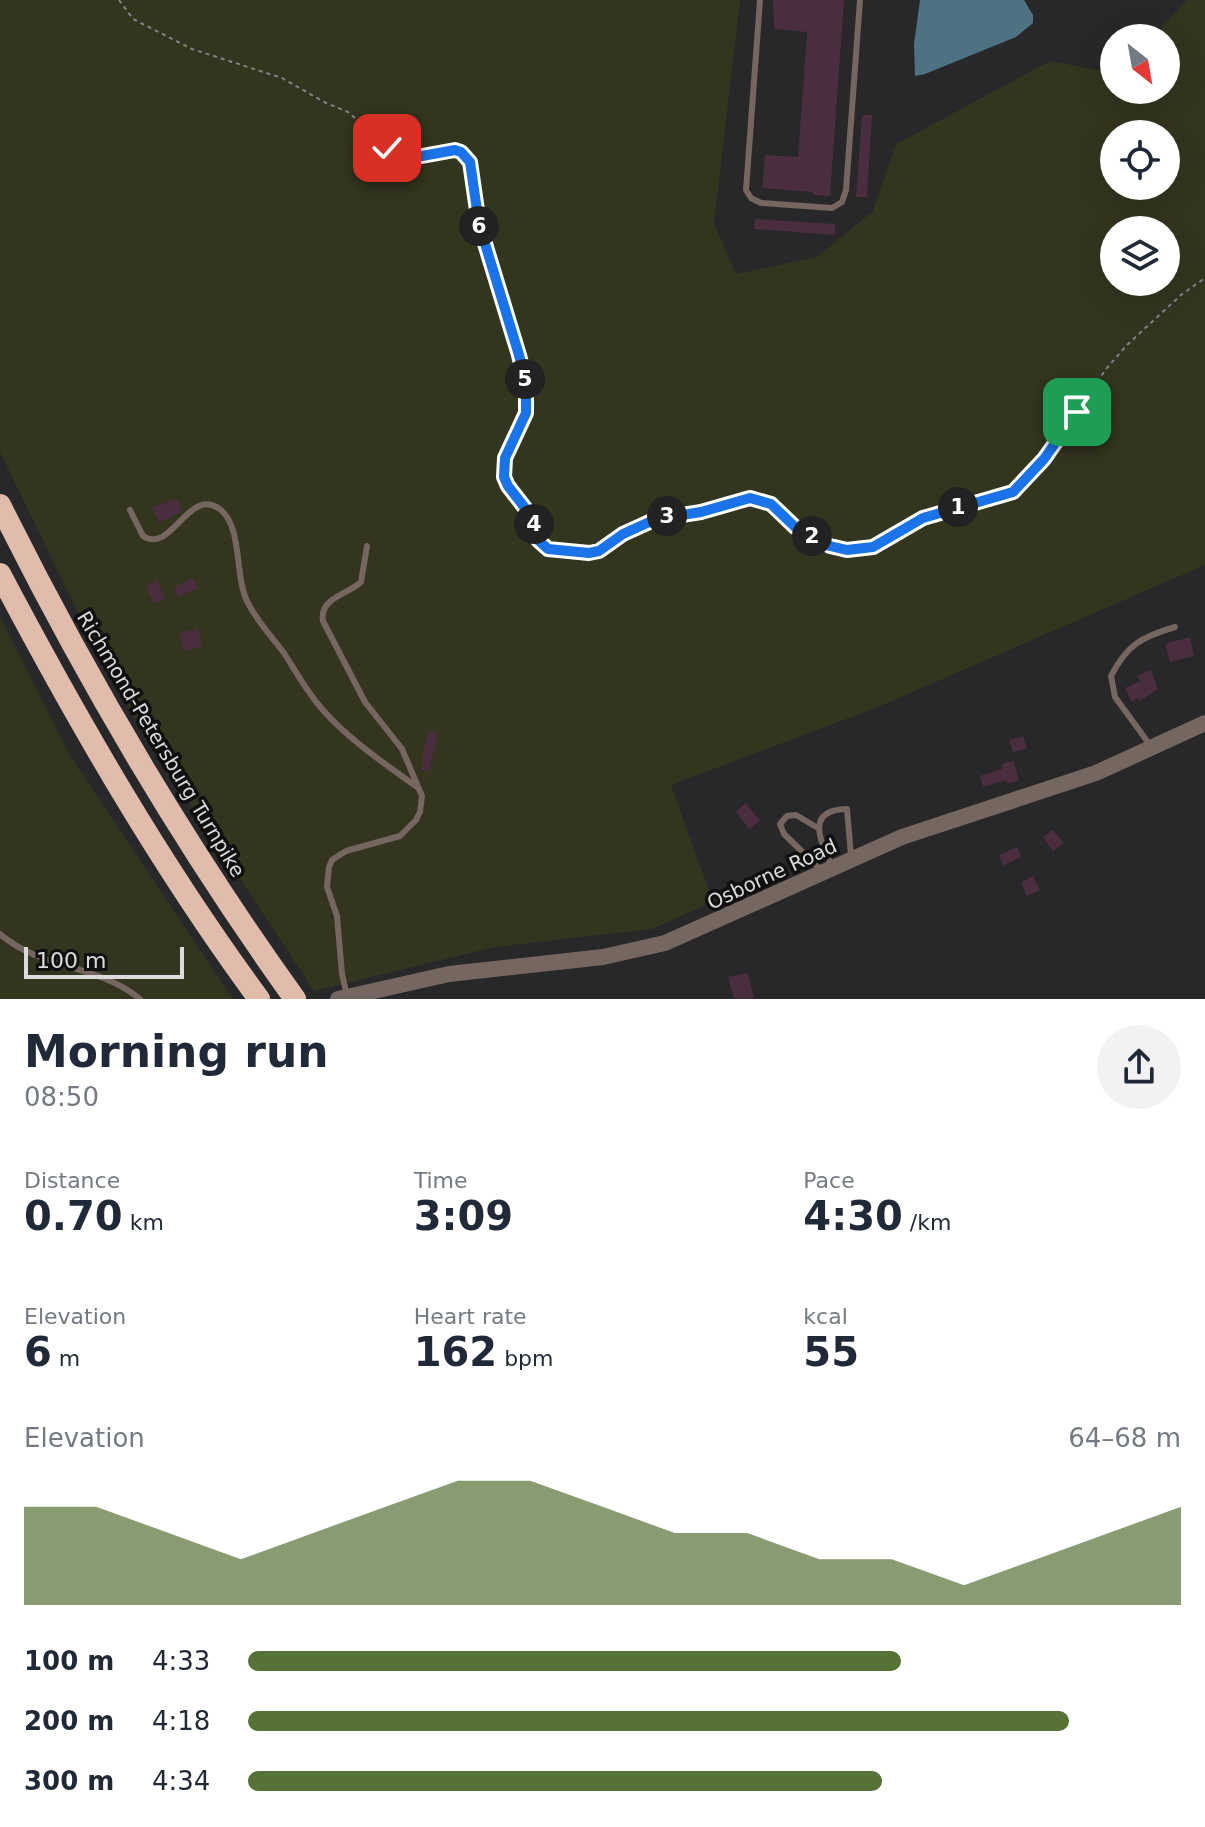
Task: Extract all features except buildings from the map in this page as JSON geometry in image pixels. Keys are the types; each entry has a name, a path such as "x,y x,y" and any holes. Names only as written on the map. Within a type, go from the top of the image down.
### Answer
{"highway":[{"name":"Richmond-Petersburg Turnpike","path":"0,505 64,629 116,720 214,881 293,996"},
{"path":"0,574 39,648 136,813 259,999"}],"street":[{"name":"Osborne Road","path":"342,998 449,974 603,957 665,943 902,837 1096,773 1205,723"}],"lane":[{"path":"760,0 746,190 751,198 761,203 832,208 842,202 846,190 860,0"},
{"path":"130,510 143,536 152,540 168,534 184,516 201,506 221,510 231,527 240,581 249,606 310,695 350,736 420,789"},
{"path":"342,998 337,916 327,887 329,867 338,855 392,840 409,829 420,812 420,789 402,749 365,702 323,621 324,608 329,602 361,582 367,546"},
{"path":"1152,748 1115,697 1111,676 1122,655 1146,635 1175,627"},
{"path":"828,870 818,828 825,815 833,810 847,809 851,860"},
{"path":"818,828 796,815 782,819 780,824 784,834 828,870"},
{"path":"0,934 38,959 76,967 140,999"}],"path":[{"path":"119,0 133,19 167,37 192,49 282,78 348,112 395,152 422,156 455,150 466,156 470,162 479,224 526,384 526,413 505,458 504,477 532,517 538,540 554,551 599,551 623,534 656,519 701,512 750,498 771,504 795,527 830,546 857,550 884,542 923,518 1013,492 1044,459 1093,387 1127,345 1171,304 1205,278"}],"green space":[{"path":"0,0 740,0 714,224 736,274 817,257 873,211 896,144 1050,61 1100,70 1100,104 1180,104 1180,24 1165,24 1187,0 1205,0 1205,565 878,707 671,785 713,902 652,929 495,947 314,991 138,725 83,623 0,452"},
{"path":"0,617 70,756 233,999 0,999"}],"water":[{"path":"920,0 1024,0 1033,15 1033,23 1016,37 915,76 914,44"}],"route":[{"path":"387,148 405,155 422,156 455,150 470,162 479,224 526,384 526,413 505,458 504,477 532,517 538,540 548,549 599,551 641,524 750,498 771,504 795,527 830,546 847,550 873,547 903,528 943,510 1013,492 1044,459 1077,412"}]}
